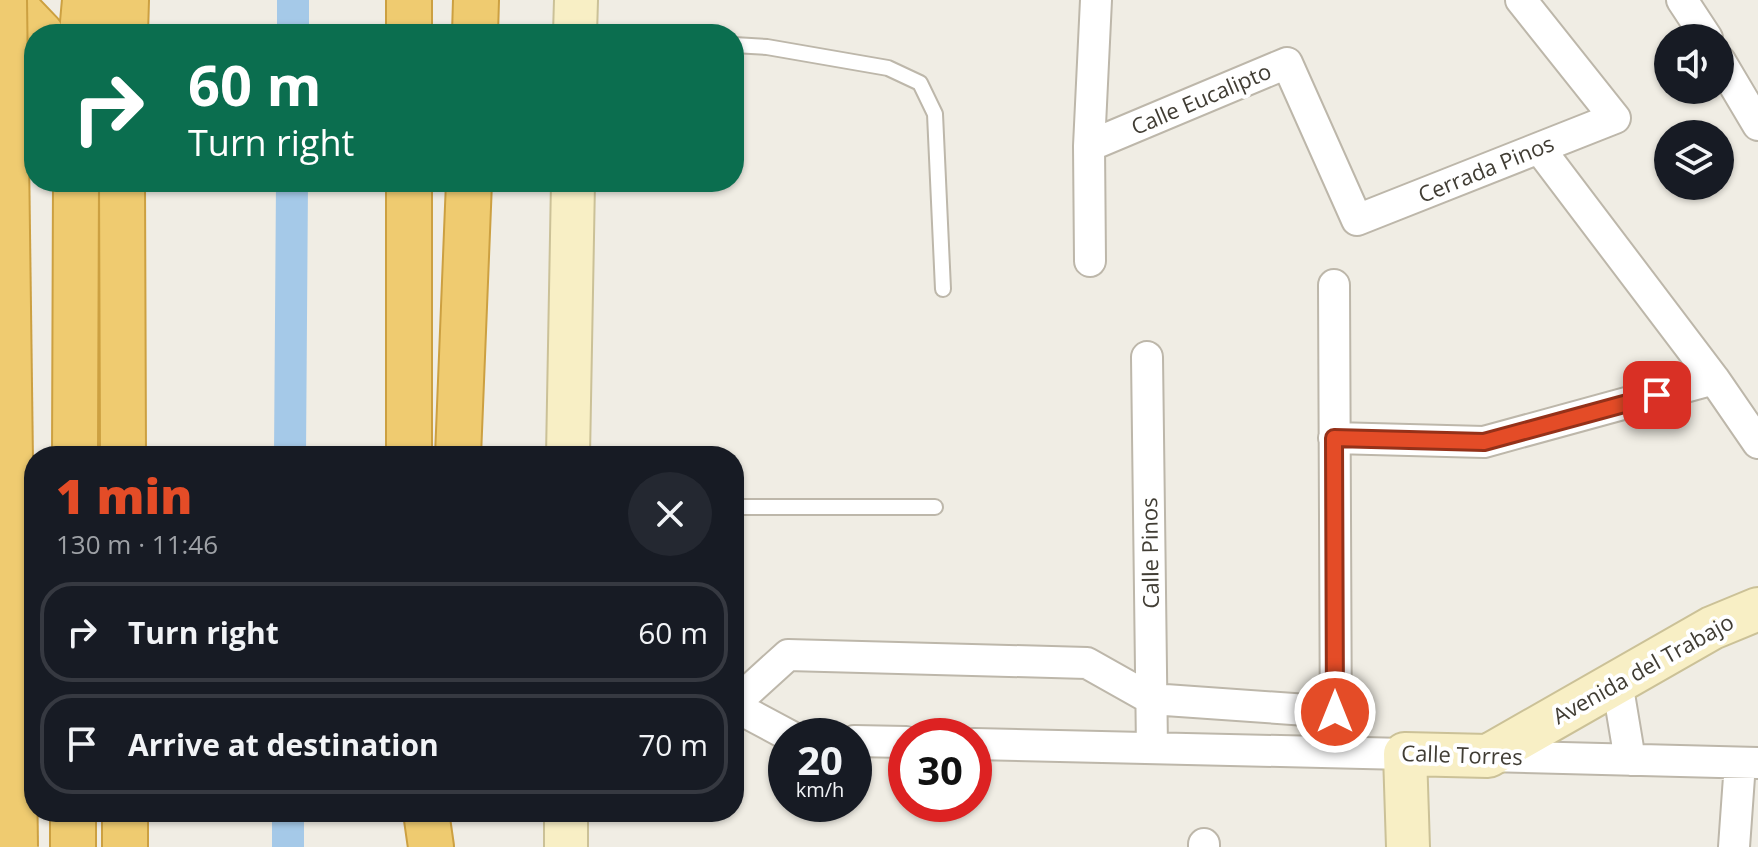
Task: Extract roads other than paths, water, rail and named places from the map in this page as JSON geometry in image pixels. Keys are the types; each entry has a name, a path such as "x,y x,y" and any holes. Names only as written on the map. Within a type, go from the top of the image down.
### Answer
{"highway":[{"path":"3,0 31,24"},
{"path":"3,0 15,847"},
{"path":"83,24 85,0"},
{"path":"125,24 126,0"},
{"path":"409,0 409,24"},
{"path":"475,24 476,0"},
{"path":"75,446 76,192"},
{"path":"122,192 123,446"},
{"path":"409,192 409,446"},
{"path":"458,446 469,192"},
{"path":"73,822 73,847"},
{"path":"125,822 125,847"},
{"path":"427,822 431,847"},
{"path":"441,847 442,822"}],"main road":[{"path":"576,0 576,24"},
{"path":"568,446 573,192"},
{"name":"Avenida del Trabajo","path":"1488,756 1712,628 1758,609"},
{"path":"1405,754 1408,847"},
{"name":"Calle Torres","path":"1405,754 1488,756"},
{"path":"566,822 566,847"}],"street":[{"path":"1090,261 1089,146 1096,0"},
{"name":"Cerrada Pinos","path":"1357,220 1615,118 1521,0"},
{"path":"1695,3 1702,24"},
{"name":"Calle Eucalipto","path":"1089,146 1287,63 1357,220"},
{"path":"1734,85 1758,125"},
{"path":"1539,148 1714,379 1758,443"},
{"path":"1334,285 1336,750"},
{"name":"Calle Pinos","path":"1147,357 1152,748"},
{"path":"1334,438 1484,442 1714,379"},
{"path":"744,696 788,655 1087,663 1151,699 1335,712"},
{"path":"1617,682 1630,760"},
{"path":"744,711 768,724"},
{"name":"Calle Torres","path":"992,744 1405,754"},
{"name":"Calle Torres","path":"1488,756 1749,763"},
{"path":"1734,847 1749,763"}],"lane":[{"path":"744,46 888,68 920,83 935,114 943,289"},
{"path":"744,507 935,507"}],"waterway":[{"path":"293,0 293,24"},
{"path":"290,446 292,192"},
{"path":"288,822 288,847"}]}
